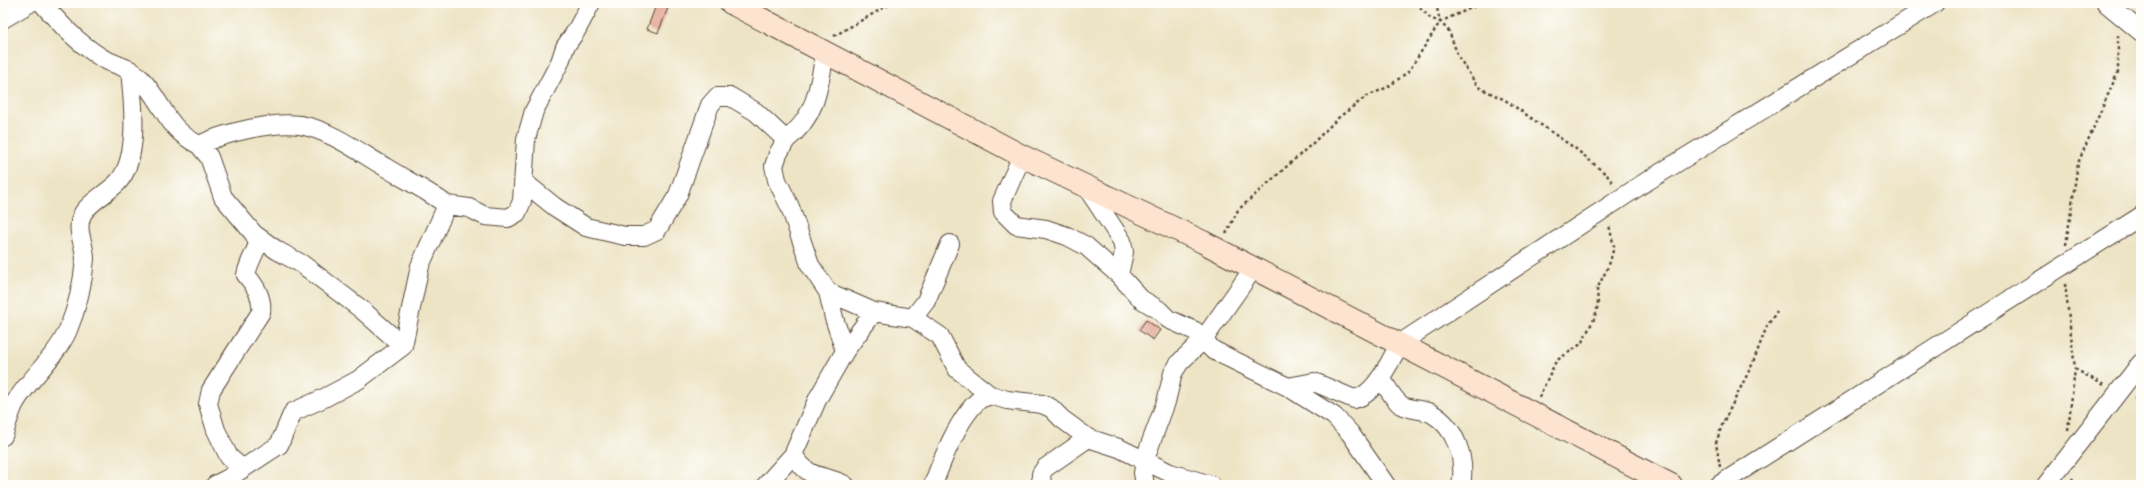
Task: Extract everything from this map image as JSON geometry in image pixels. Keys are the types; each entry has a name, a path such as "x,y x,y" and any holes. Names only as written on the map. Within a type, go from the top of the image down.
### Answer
{"main road":[{"path":"731,3 755,9 825,52 1022,156 1218,250 1489,392 1531,412 1671,485"}],"street":[{"path":"3,19 30,3"},
{"path":"42,3 71,36 103,58 130,70 139,77 158,101 169,121 184,137 199,145 209,157 223,197 254,234 278,251 302,264 361,309 403,346"},
{"path":"199,145 215,137 278,124 300,125 314,129 346,145 447,205 469,208 485,216 508,218 517,213 522,201 526,139 534,111 560,62 565,47 576,31 591,3"},
{"path":"1288,387 1314,382 1354,399 1360,398 1381,378 1399,344 1618,200 1935,3"},
{"path":"2106,3 2141,32"},
{"path":"825,52 820,85 810,114 800,130 786,140 778,154 774,166 777,180 790,207 810,265 828,292 834,318 845,351"},
{"path":"3,436 15,402 55,350 67,331 82,283 85,258 83,245 79,234 79,223 83,213 126,173 130,161 133,104 130,70"},
{"path":"524,182 555,207 586,227 625,236 644,236 657,230 678,195 710,105 717,96 730,97 756,112 786,140"},
{"path":"1022,156 1002,200 1003,212 1016,226 1046,229 1067,236 1086,246 1119,275 1141,299 1159,310 1168,319 1195,331 1213,350 1288,387 1334,416 1350,433 1386,485"},
{"path":"1085,185 1122,240 1124,252 1119,275"},
{"path":"224,483 279,445 293,412 358,380 403,346 420,266 447,205"},
{"path":"1722,483 2141,216"},
{"path":"243,469 229,457 216,430 208,404 212,390 261,312 262,304 257,292 246,275 247,265 253,257 258,244 254,234"},
{"path":"913,318 926,301 950,244"},
{"path":"1145,485 1145,462 1166,402 1173,373 1180,362 1203,340 1253,268"},
{"path":"828,292 874,312 913,318 940,336 957,369 990,395 1007,400 1042,404 1051,408 1062,419 1088,438 1119,448 1170,473 1211,485"},
{"path":"766,485 793,455 818,398 845,351 874,312"},
{"path":"2046,485 2141,364"},
{"path":"1381,378 1402,406 1430,413 1442,422 1454,437 1463,465 1461,485"},
{"path":"933,485 945,454 961,423 979,399 990,395"},
{"path":"1042,485 1041,474 1045,468 1088,438"},
{"path":"793,455 808,473 836,480 846,485"}],"path":[{"path":"825,52 834,37 892,3"},
{"path":"1416,3 1430,18 1440,22 1449,31 1458,56 1478,86 1505,100 1576,149 1607,175 1617,188 1618,200 1611,212 1609,224 1614,247 1609,265 1597,289 1598,304 1595,317 1581,344 1556,361 1531,412"},
{"path":"1436,3 1440,22"},
{"path":"1218,250 1238,210 1313,143 1338,118 1367,96 1388,87 1409,71 1440,22 1482,3"},
{"path":"1722,483 1716,444 1728,410 1752,365 1767,326 1777,312"}],"building":[{"path":"657,3 670,3 658,33 647,29"},
{"path":"1146,320 1160,330 1153,340 1139,330"}]}
